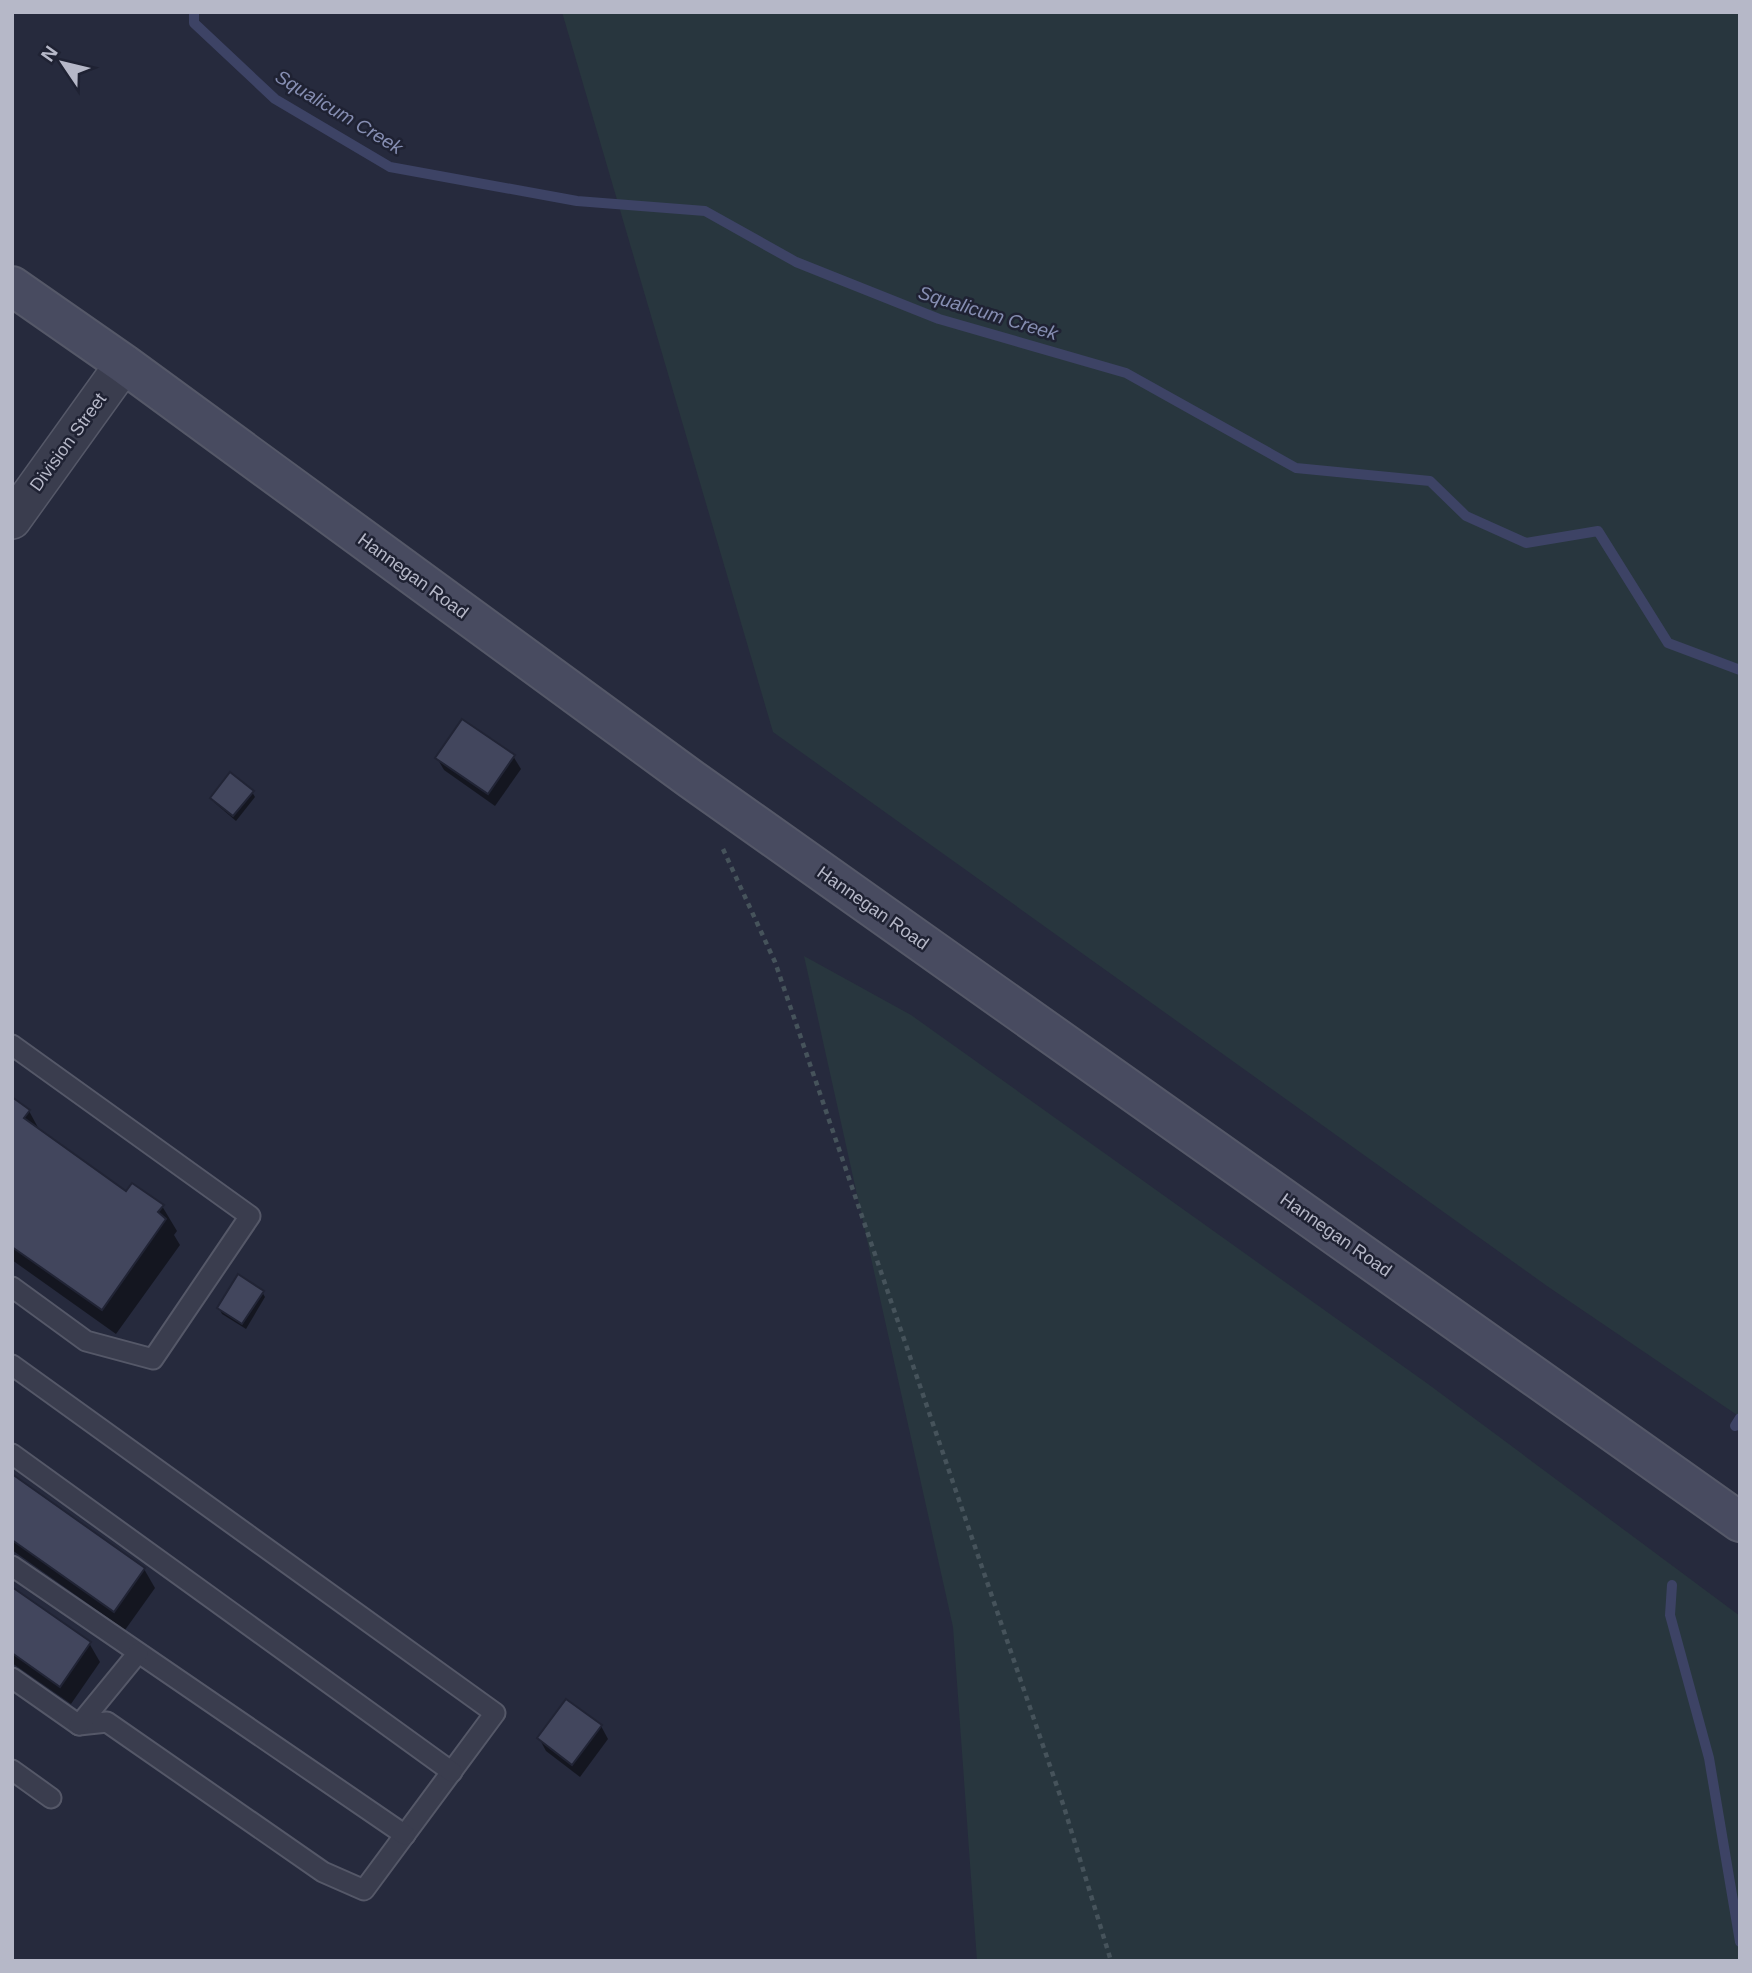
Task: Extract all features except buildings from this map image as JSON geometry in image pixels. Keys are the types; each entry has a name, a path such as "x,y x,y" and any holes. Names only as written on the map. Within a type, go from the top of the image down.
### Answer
{"main road":[{"name":"Hannegan Road","path":"12,286 124,364 691,779 1740,1521"}],"street":[{"name":"Division Street","path":"12,520 124,364"}],"lane":[{"path":"12,1045 250,1216 153,1359 86,1341 12,1287"},
{"path":"12,1365 495,1713 364,1890 323,1872 107,1722 79,1725 12,1678"},
{"path":"12,1454 452,1772"},
{"path":"12,1566 405,1835"},
{"path":"79,1725 138,1653"},
{"path":"12,1770 51,1798"}],"path":[{"path":"719,840 775,962 1064,1807 1111,1961"}],"shaded area":[{"path":"562,12 1740,12 1740,1417 1547,1286 773,732"},
{"path":"804,956 911,1015 1428,1384 1740,1616 1740,1961 977,1961 953,1627"}],"waterway":[{"name":"Squalicum Creek","path":"194,12 194,23 275,99 390,167 577,201 705,211 796,262 939,319 1126,373 1296,468 1430,481 1466,516 1526,543 1598,531 1668,643 1740,670"},
{"name":"Squalicum Creek","path":"1735,1426 1740,1418"},
{"name":"Squalicum Creek","path":"1672,1585 1670,1615 1709,1758 1740,1942"}]}
